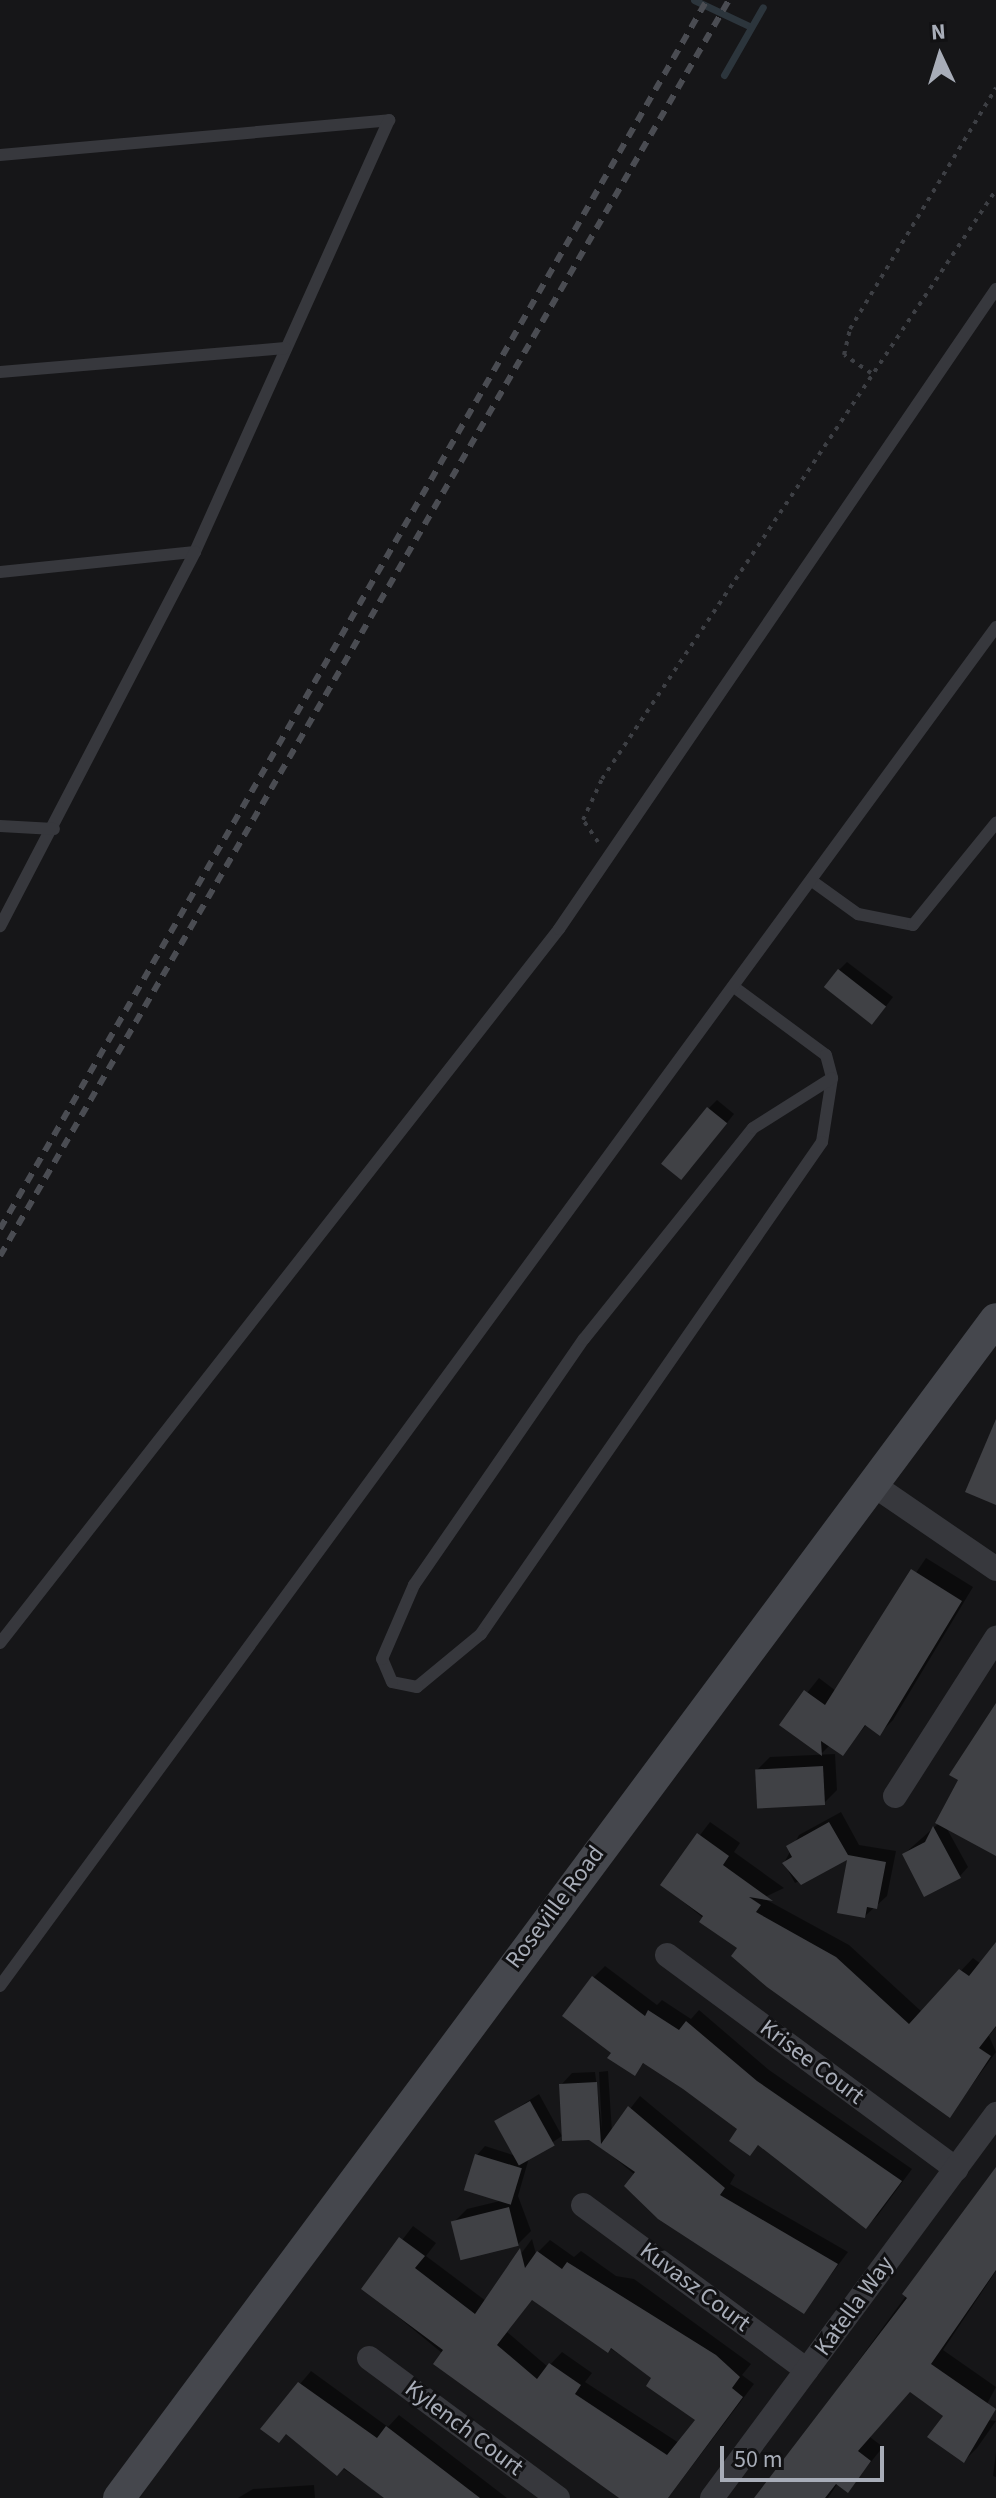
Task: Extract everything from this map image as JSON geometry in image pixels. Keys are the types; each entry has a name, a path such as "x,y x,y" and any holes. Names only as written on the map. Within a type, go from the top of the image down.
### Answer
{"main road":[{"name":"Roseville Road","path":"119,2498 479,2006 875,1486 996,1319"}],"street":[{"path":"875,1486 996,1569"},
{"path":"895,1796 996,1638"},
{"name":"Krisee Court","path":"667,1955 956,2169"},
{"name":"Katella Way","path":"712,2498 996,2114"},
{"name":"Kuvasz Court","path":"583,2205 807,2370"},
{"name":"Kylench Court","path":"369,2358 558,2498"}],"lane":[{"path":"0,155 389,120 195,552 54,829 0,926"},
{"path":"0,1643 614,853 996,289"},
{"path":"0,372 285,348"},
{"path":"0,572 195,552"},
{"path":"0,1986 996,627"},
{"path":"812,881 858,914 913,925 996,823"},
{"path":"0,826 54,829"},
{"path":"734,987 826,1055 832,1078 822,1142 481,1634 417,1687 392,1682 382,1659 414,1585 584,1339 753,1128 832,1078"}],"path":[{"path":"871,373 844,355 850,329 996,88"},
{"path":"614,853 586,829 584,809 871,373 996,190"}],"building":[{"path":"838,969 886,1007 872,1025 824,987"},
{"path":"707,1107 727,1123 681,1180 661,1164"},
{"path":"996,1419 996,1505 965,1492"},
{"path":"911,1569 962,1601 880,1736 865,1725 843,1756 821,1741 822,1756 779,1725 804,1690 825,1705"},
{"path":"996,1703 996,1856 935,1823 958,1780 949,1775"},
{"path":"823,1766 825,1805 757,1809 755,1770"},
{"path":"829,1822 848,1855 886,1862 877,1909 867,1907 865,1918 837,1913 847,1860 801,1885 782,1863 792,1857 786,1846"},
{"path":"933,1826 961,1878 924,1897 902,1854 925,1842"},
{"path":"697,1833 729,1856 723,1865 773,1901 749,1897 761,1905 756,1912 836,1957 909,2024 959,1969 969,1976 996,1942 996,2026 979,2048 991,2056 950,2118 767,1987 731,1956 737,1948 699,1922 703,1916 660,1885"},
{"path":"592,1976 645,2016 648,2010 679,2030 686,2021 757,2081 902,2181 866,2229 758,2145 750,2156 729,2141 737,2129 683,2089 643,2063 635,2076 607,2058 611,2053 562,2016"},
{"path":"597,2082 601,2144 628,2106 725,2188 720,2195 838,2264 804,2314 658,2219 624,2186 635,2172 589,2140 562,2141 559,2084"},
{"path":"530,2101 555,2146 519,2165 494,2121"},
{"path":"475,2154 522,2168 511,2205 464,2190"},
{"path":"996,2167 996,2270 931,2364 996,2409 964,2463 927,2437 943,2416 910,2392 858,2451 871,2461 848,2493 836,2484 825,2498 754,2498 907,2298 902,2294"},
{"path":"509,2207 519,2246 460,2260 451,2222"},
{"path":"399,2237 425,2256 415,2268 475,2314 520,2248 525,2268 537,2251 562,2269 567,2262 716,2355 740,2377 732,2388 743,2397 668,2498 619,2498 433,2364 443,2350 361,2289","holes":["532,2300 608,2353 611,2348 651,2378 646,2386 695,2420 667,2455 575,2394 581,2385 549,2363 537,2379 497,2345"]},
{"path":"298,2382 377,2438 386,2426 480,2498 384,2498 344,2468 337,2476 286,2434 279,2443 260,2429"}],"waterway":[{"path":"694,0 751,27"},
{"path":"724,75 763,7"}],"railway":[{"path":"0,1229 707,0"},
{"path":"0,1256 729,0"}]}
